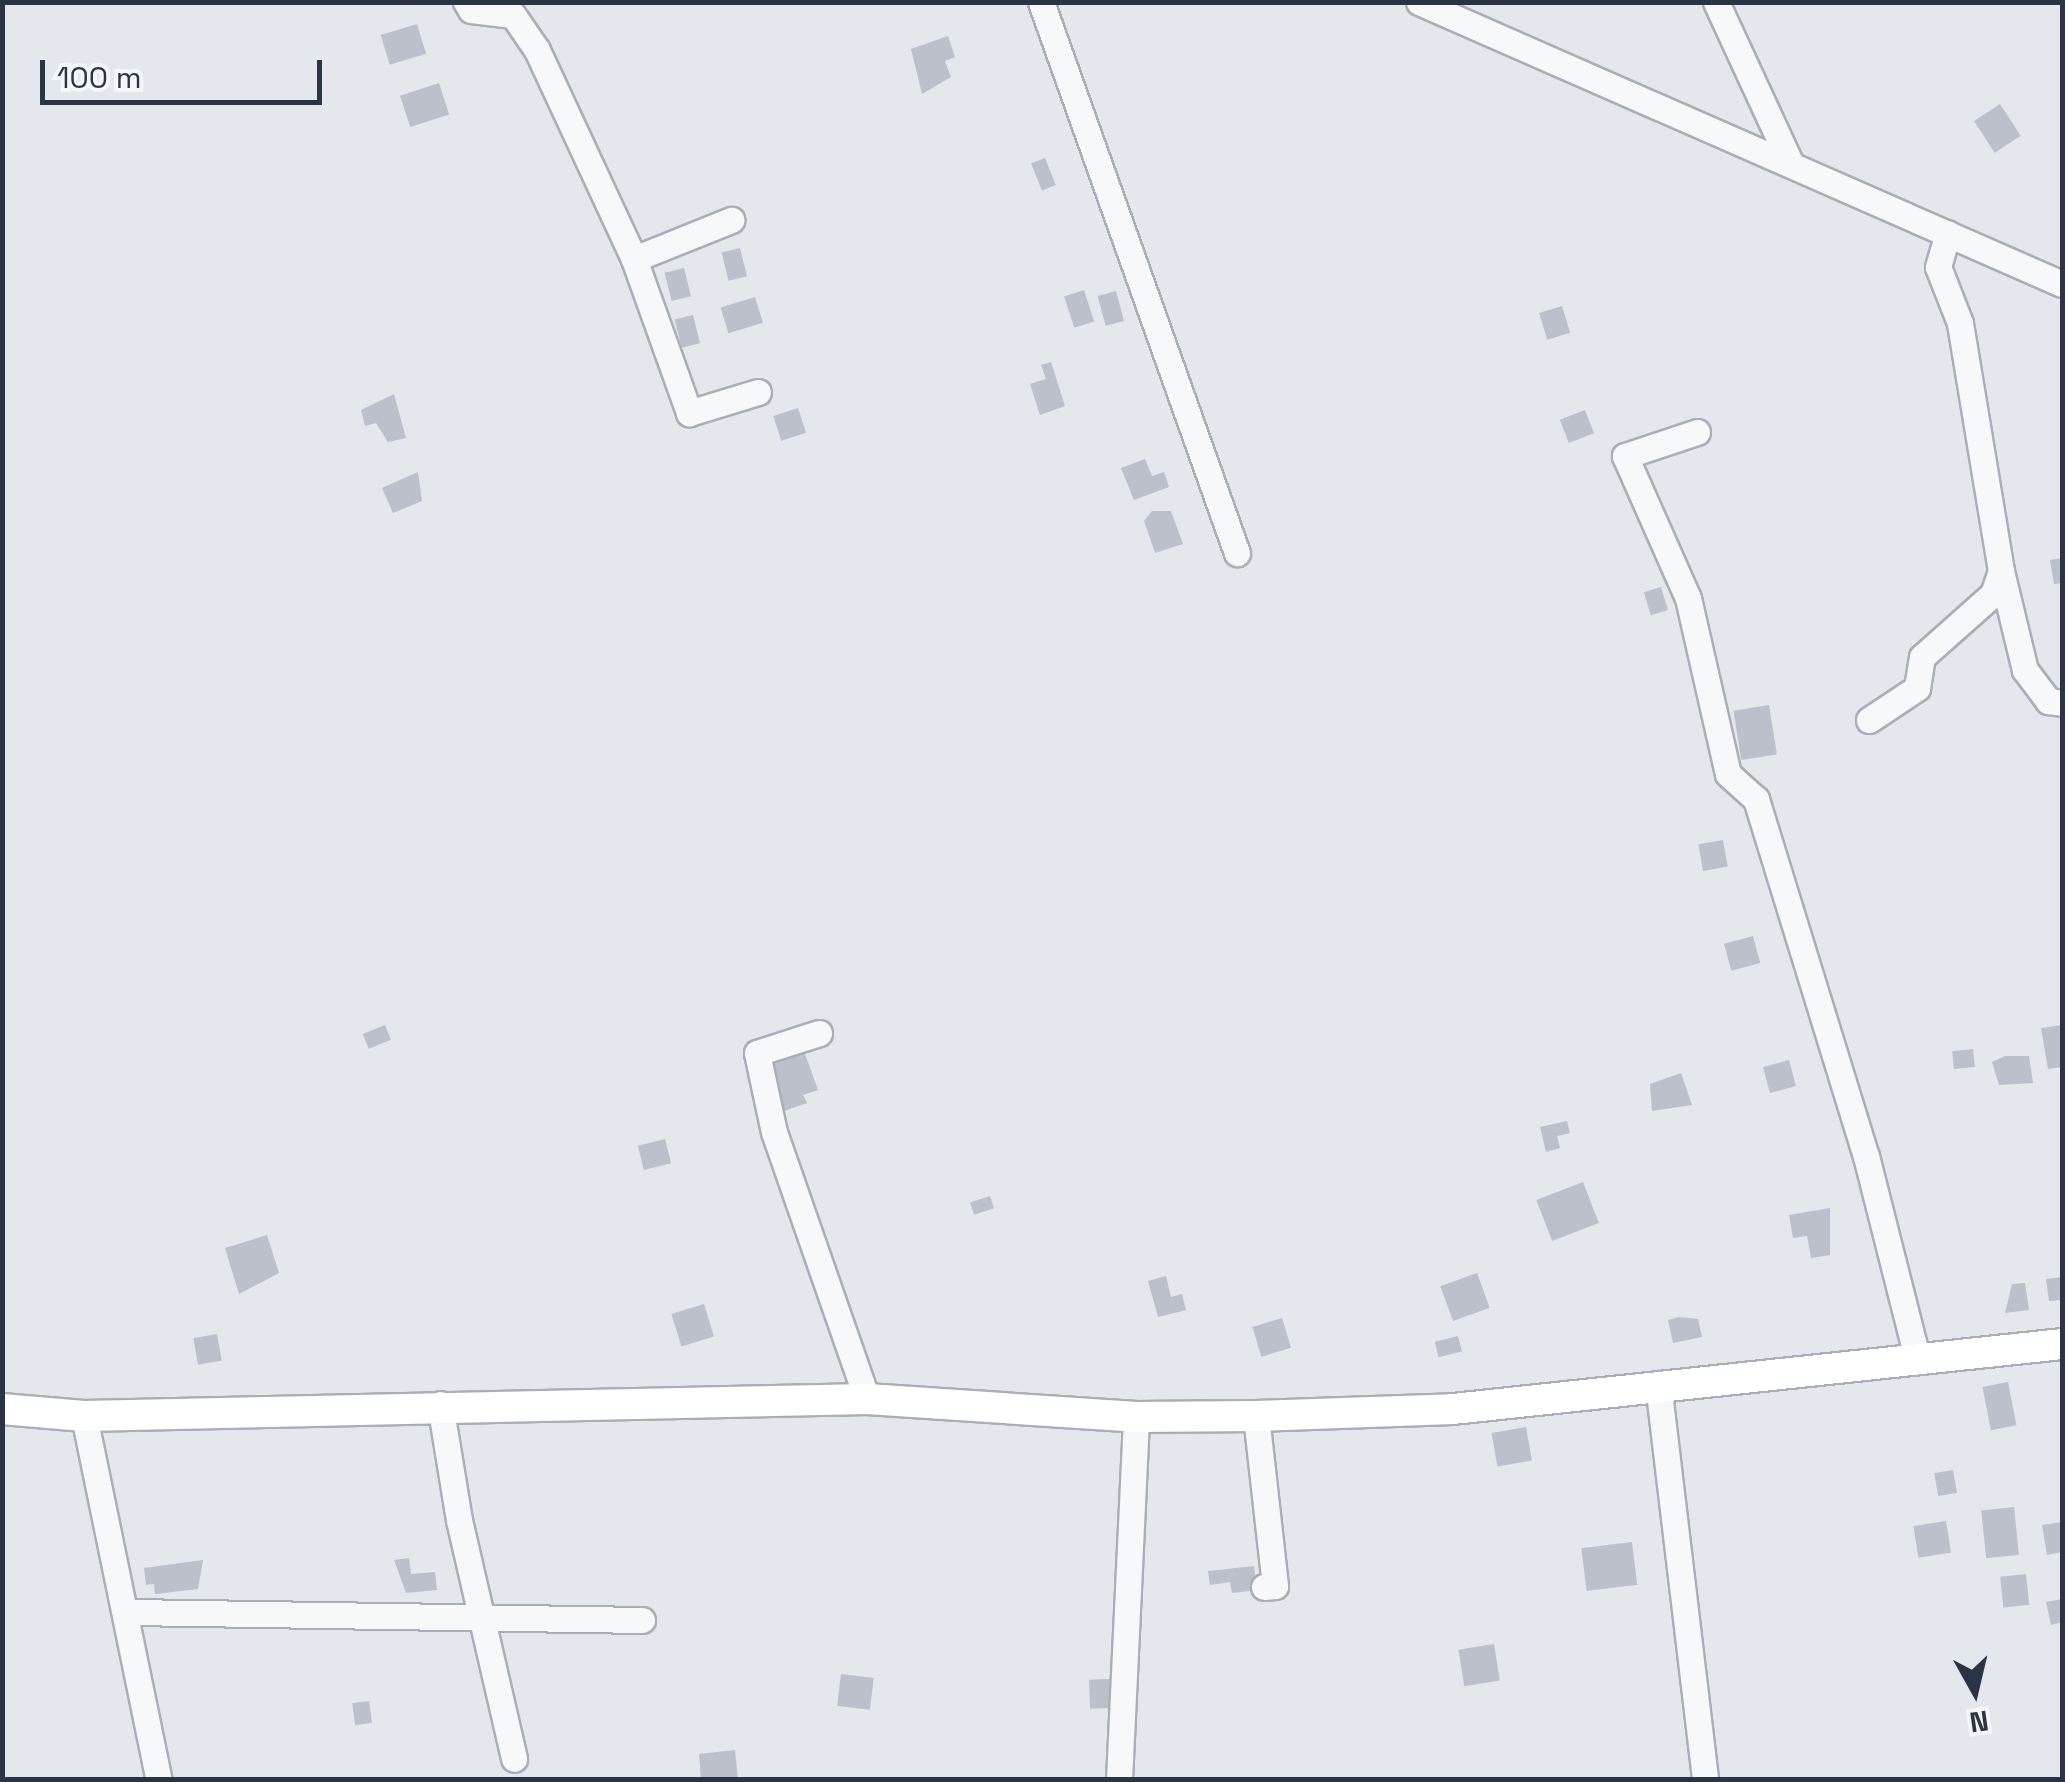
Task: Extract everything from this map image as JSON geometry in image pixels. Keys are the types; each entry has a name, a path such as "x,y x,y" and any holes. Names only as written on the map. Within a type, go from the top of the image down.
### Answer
{"main road":[{"path":"2,1409 84,1416 440,1404 867,1399 1136,1418 1256,1416 1453,1408 2062,1344"}],"street":[{"path":"466,2 471,10 504,11 520,20 634,260 689,412 758,392"},
{"path":"1042,2 1237,554"},
{"path":"1419,2 2062,284"},
{"path":"1716,2 1791,164"},
{"path":"634,260 731,220"},
{"path":"1948,233 1938,267 1960,323 2001,570 2025,670 2048,701 2062,703"},
{"path":"1697,432 1625,456 1688,598 1728,774 1756,799 1866,1156 1918,1361"},
{"path":"1869,720 1917,688 1922,657 1992,594 2001,570"},
{"path":"819,1033 756,1053 774,1132 867,1399"},
{"path":"1658,1384 1705,1780"},
{"path":"440,1404 480,1618 514,1759"},
{"path":"84,1416 130,1612 160,1780"},
{"path":"1256,1416 1275,1586 1264,1587"},
{"path":"1119,1780 1136,1418"},
{"path":"130,1612 642,1620"}],"building":[{"path":"417,24 426,54 390,65 381,35"},
{"path":"948,36 955,57 945,61 951,77 922,94 911,49"},
{"path":"439,83 449,114 410,127 400,96"},
{"path":"2000,104 2021,136 1995,153 1974,121"},
{"path":"1045,158 1056,185 1042,191 1031,164"},
{"path":"740,248 747,276 729,281 722,253"},
{"path":"684,268 691,296 672,301 665,273"},
{"path":"1084,290 1094,321 1074,328 1064,296"},
{"path":"1116,291 1124,321 1106,326 1098,296"},
{"path":"755,297 763,323 728,333 721,308"},
{"path":"1562,306 1570,333 1547,340 1539,313"},
{"path":"693,315 700,343 682,348 675,320"},
{"path":"1051,362 1065,406 1040,415 1030,384 1046,379 1041,365"},
{"path":"394,394 406,438 388,442 376,423 365,426 361,410"},
{"path":"798,408 806,433 781,441 773,416"},
{"path":"1585,410 1594,433 1569,443 1560,420"},
{"path":"1145,459 1152,476 1164,472 1169,487 1134,500 1121,468"},
{"path":"418,472 422,501 393,513 382,488"},
{"path":"1152,511 1171,511 1183,544 1155,553 1144,521"},
{"path":"2062,558 2062,583 2054,584 2050,560"},
{"path":"1661,587 1668,610 1651,615 1644,592"},
{"path":"1769,705 1777,754 1741,760 1733,711"},
{"path":"1723,840 1728,867 1703,871 1698,844"},
{"path":"1753,936 1760,963 1731,971 1724,944"},
{"path":"385,1025 391,1040 369,1049 363,1034"},
{"path":"2062,1025 2062,1067 2048,1069 2041,1028"},
{"path":"1973,1049 1975,1067 1954,1069 1952,1051"},
{"path":"804,1051 818,1090 803,1095 807,1103 784,1111 767,1065"},
{"path":"2005,1056 2029,1056 2033,1083 1999,1085 1992,1062"},
{"path":"1789,1060 1796,1086 1770,1093 1763,1067"},
{"path":"1681,1073 1692,1105 1652,1111 1650,1084"},
{"path":"1567,1121 1570,1133 1557,1136 1560,1148 1546,1152 1540,1127"},
{"path":"665,1139 671,1163 644,1170 638,1146"},
{"path":"1583,1182 1599,1223 1552,1241 1536,1200"},
{"path":"990,1196 994,1208 974,1215 970,1202"},
{"path":"1830,1208 1830,1255 1811,1258 1807,1236 1793,1238 1789,1215"},
{"path":"267,1235 279,1273 239,1294 225,1248"},
{"path":"1477,1273 1490,1308 1453,1321 1440,1286"},
{"path":"1166,1276 1171,1297 1182,1294 1186,1310 1158,1317 1148,1281"},
{"path":"2062,1277 2062,1300 2049,1301 2046,1279"},
{"path":"2025,1283 2029,1310 2005,1313 2012,1284"},
{"path":"704,1304 714,1337 681,1346 671,1314"},
{"path":"1282,1318 1291,1348 1261,1357 1252,1327"},
{"path":"1698,1319 1702,1337 1673,1343 1668,1320"},
{"path":"217,1334 222,1361 198,1365 193,1338"},
{"path":"1458,1336 1462,1352 1439,1357 1435,1342"},
{"path":"2008,1382 2016,1425 1991,1430 1982,1387"},
{"path":"1526,1427 1532,1460 1497,1467 1492,1433"},
{"path":"1953,1470 1957,1493 1938,1496 1934,1473"},
{"path":"2014,1507 2019,1555 1986,1558 1981,1510"},
{"path":"1946,1521 1951,1553 1918,1558 1913,1526"},
{"path":"2062,1522 2062,1552 2047,1555 2042,1525"},
{"path":"1632,1542 1637,1585 1587,1591 1581,1548"},
{"path":"409,1558 411,1574 435,1572 437,1590 406,1593 394,1560"},
{"path":"203,1560 198,1589 155,1594 154,1584 146,1585 144,1568"},
{"path":"1254,1566 1257,1590 1232,1593 1230,1582 1210,1585 1208,1571"},
{"path":"2026,1574 2029,1605 2003,1608 2000,1577"},
{"path":"2062,1599 2062,1622 2051,1625 2046,1602"},
{"path":"1494,1644 1500,1681 1464,1686 1458,1650"},
{"path":"841,1674 874,1678 870,1710 837,1706"},
{"path":"1109,1679 1110,1708 1090,1709 1089,1680"},
{"path":"369,1701 372,1723 355,1725 352,1703"},
{"path":"735,1750 738,1780 701,1780 699,1754"}]}
